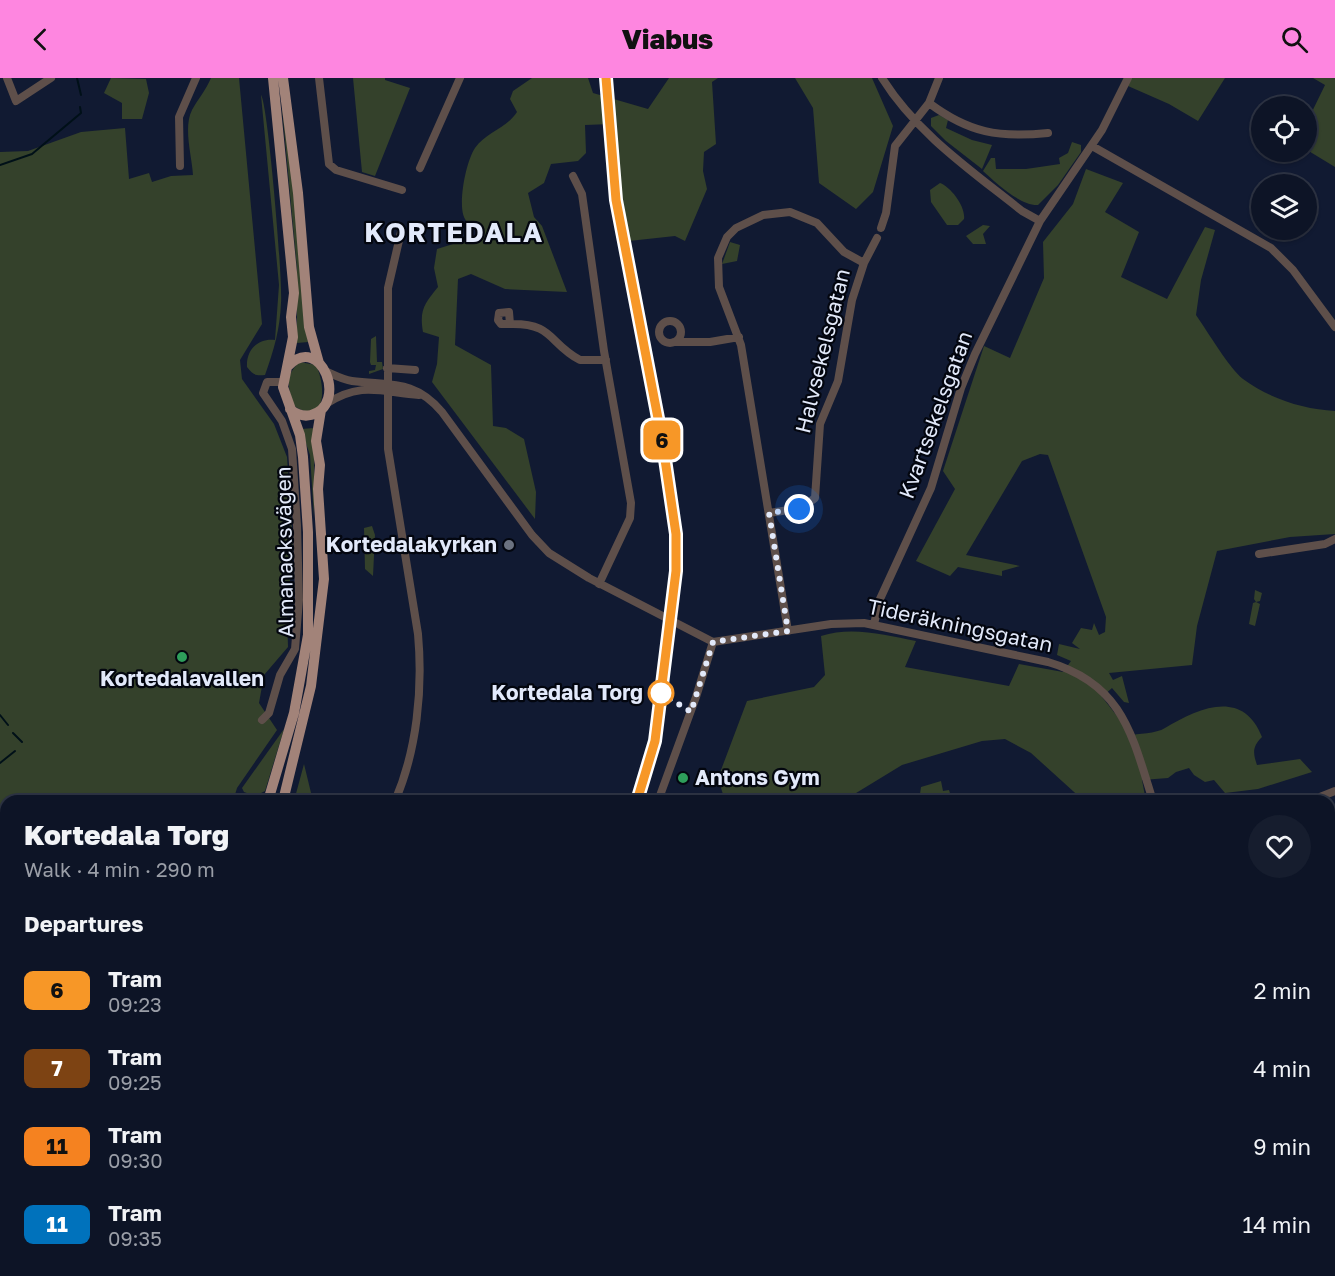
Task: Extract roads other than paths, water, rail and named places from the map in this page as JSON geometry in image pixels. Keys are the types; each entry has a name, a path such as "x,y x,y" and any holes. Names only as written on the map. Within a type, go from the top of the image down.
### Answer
{"main road":[{"path":"273,78 294,293 291,317 293,337 283,382"},
{"name":"Almanacksvägen","path":"283,78 291,123 309,327 329,387 316,441 320,465 318,489 324,579 311,686 284,795"},
{"path":"288,366 304,357 322,367"},
{"name":"Almanacksvägen","path":"270,795 294,713 308,635 309,566 305,480 300,435 284,398 283,382"},
{"path":"290,409 304,416 315,414 323,407"}],"street":[{"path":"7,78 16,101 51,78"},
{"path":"180,166 179,117 196,78"},
{"path":"319,78 329,164 336,170 402,190"},
{"path":"420,168 460,78"},
{"path":"882,78 914,120 947,151 1022,211 1040,221"},
{"name":"Kvartsekelsgatan","path":"874,624 880,599 931,488 963,384 1040,221 1092,146 1128,78"},
{"path":"881,228 886,213 895,146 929,103 937,79"},
{"path":"929,103 969,128 1015,137 1048,133"},
{"path":"1092,146 1271,248 1293,270 1335,327"},
{"path":"573,176 582,194 606,360 632,509 599,584"},
{"path":"788,631 739,337 719,287 717,267 720,250 727,237 744,224 778,212 801,214 817,224 844,252 864,262"},
{"path":"397,795 413,741 419,648 388,448 388,288 401,232"},
{"name":"Halvsekelsgatan","path":"769,513 802,508 815,498 819,430 838,381 850,309 864,262 877,238"},
{"path":"510,324 540,328 580,360 606,360"},
{"path":"674,342 710,342 739,337"},
{"path":"322,367 351,381 420,394 442,412 542,546 559,560 599,584 713,642 696,697 660,795"},
{"path":"387,368 415,370"},
{"path":"262,720 269,713 280,675 295,649 299,600 292,449 282,421 263,393 267,382 283,382"},
{"path":"323,407 358,389 387,386"},
{"path":"1260,554 1325,544 1335,539"},
{"name":"Tideräkningsgatan","path":"713,642 838,623 874,624 1048,662 1088,679 1114,702 1127,723 1151,795"}],"waterway":[{"path":"77,78 81,95"},
{"path":"0,165 32,154 81,113 80,107"},
{"path":"0,715 8,725"},
{"path":"13,733 22,742"},
{"path":"0,763 15,751"}],"tram line":[{"name":"6","path":"606,78 616,200 662,439 676,534 676,571 655,741 639,795"},
{"path":"611,78 611,89"},
{"path":"639,795 652,753 670,625"}],"place":[{"name":"Kortedalakyrkan","path":"509,545"},
{"name":"Kortedalavallen","path":"182,657"},
{"name":"Kortedala Torg","path":"661,693"},
{"name":"Antons Gym","path":"683,778"}],"district":[{"name":"KORTEDALA","path":"454,233"}]}
